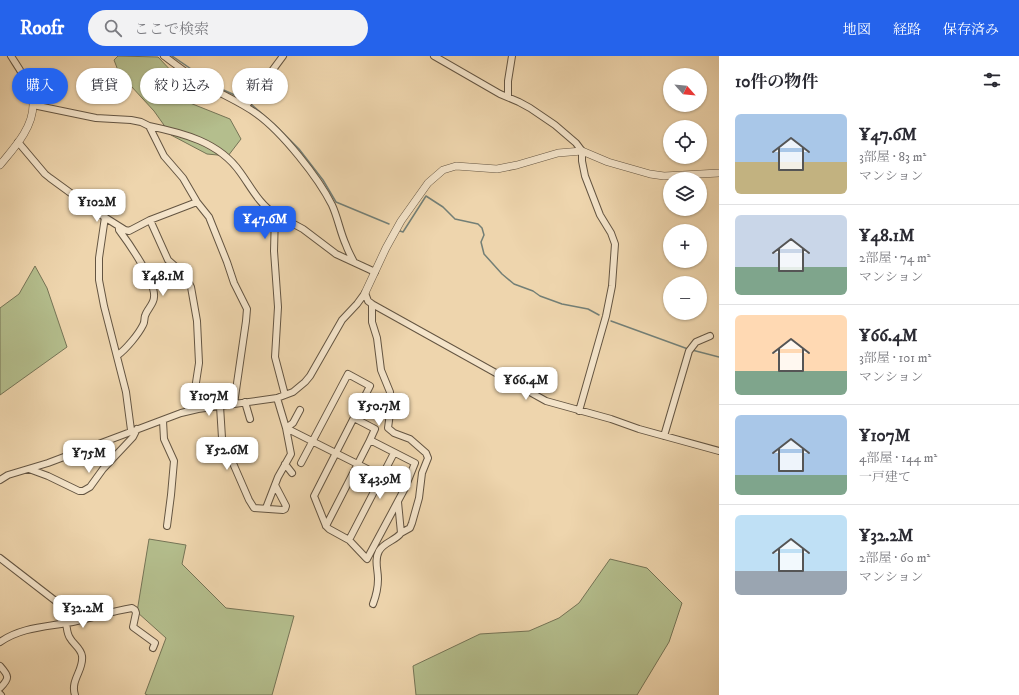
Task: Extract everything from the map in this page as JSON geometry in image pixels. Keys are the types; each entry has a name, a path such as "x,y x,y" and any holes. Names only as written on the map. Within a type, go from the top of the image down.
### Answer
{"street":[{"path":"0,165 29,125 33,112 32,95 28,84 11,56"},
{"path":"164,56 207,87 232,97"},
{"path":"274,68 283,56"},
{"path":"434,56 500,94 530,108 555,125 576,143 582,151 582,161 586,176 600,215 611,233 615,244 612,286 606,316 579,411"},
{"path":"508,97 508,81 512,56"},
{"path":"249,104 291,148 321,187 332,204 346,246 354,262"},
{"path":"33,105 96,118 131,120 190,136 220,151 239,170 266,209 303,229 346,260 354,262 375,272"},
{"path":"149,126 164,156 183,178 197,202 209,217 234,283 247,309 234,404"},
{"path":"18,142 45,174 119,227 129,231 150,220 197,202"},
{"path":"0,480 8,475 74,453 181,413 198,409 277,398 285,396 298,388 310,376 342,320 358,304 365,293 386,248 405,215 428,183 443,170 456,166 497,169 518,165 558,153 582,151 608,162 650,174 664,176 719,173"},
{"path":"275,214 274,251 278,307 275,357 285,396"},
{"path":"29,469 48,476 79,491 83,491 90,487 103,470 133,437 134,430 118,355 104,306 99,280 99,258 105,217"},
{"path":"150,220 168,260 185,275 191,287 198,328 199,363 195,390 198,409"},
{"path":"118,355 124,350 144,324 147,311 153,303 154,296 154,288 127,240 119,230 119,227"},
{"path":"365,293 368,301 372,304 546,401 719,451"},
{"path":"372,304 372,322 377,338 381,370 390,392 391,406 388,428 394,433 410,439 426,453 428,458 422,473 419,498 410,528 382,547 376,557 378,579 376,597 373,604"},
{"path":"664,436 690,348 696,342 710,336"},
{"path":"301,463 348,374 370,386 314,496 326,526 349,540 367,560 405,488 415,463 370,440"},
{"path":"266,508 275,485 291,454 286,428 277,398"},
{"path":"245,402 250,419"},
{"path":"220,406 222,438 249,500 254,508 285,509 286,506 275,485"},
{"path":"286,428 293,423 300,410"},
{"path":"326,526 375,429 354,418"},
{"path":"162,421 164,439 174,461 172,495 167,526"},
{"path":"286,428 405,488"},
{"path":"349,540 394,453"},
{"path":"285,464 292,473"},
{"path":"398,502 401,533"},
{"path":"0,558 75,616 77,621"},
{"path":"0,642 11,634 22,631 77,621 132,608 136,613 133,627 155,643 153,648"},
{"path":"66,623 70,639 81,652 82,656 81,666 73,686 75,695"},
{"path":"0,666 8,677 0,688"}],"green space":[{"path":"118,56 158,57 168,68 140,68 140,96 132,87 132,68 117,68 114,60"},
{"path":"148,104 192,104 230,119 241,139 228,156 207,154 171,135"},
{"path":"35,266 47,288 67,347 0,395 0,308 19,294"},
{"path":"149,539 186,545 182,564 226,608 294,616 272,695 145,694 166,638 137,612"},
{"path":"610,559 647,568 682,603 669,642 637,695 416,695 413,666 480,634 529,631 559,618 579,603"}],"waterway":[{"path":"172,56 219,88 232,94"},
{"path":"251,104 299,149 323,180 336,202 389,224"},
{"path":"400,231 403,232 426,196 443,207 455,219 478,224 482,228 484,235 481,242 484,254 502,274 514,284 533,291 540,296 562,304 588,309 599,315"},
{"path":"611,321 688,349"},
{"path":"692,350 719,357"}]}
